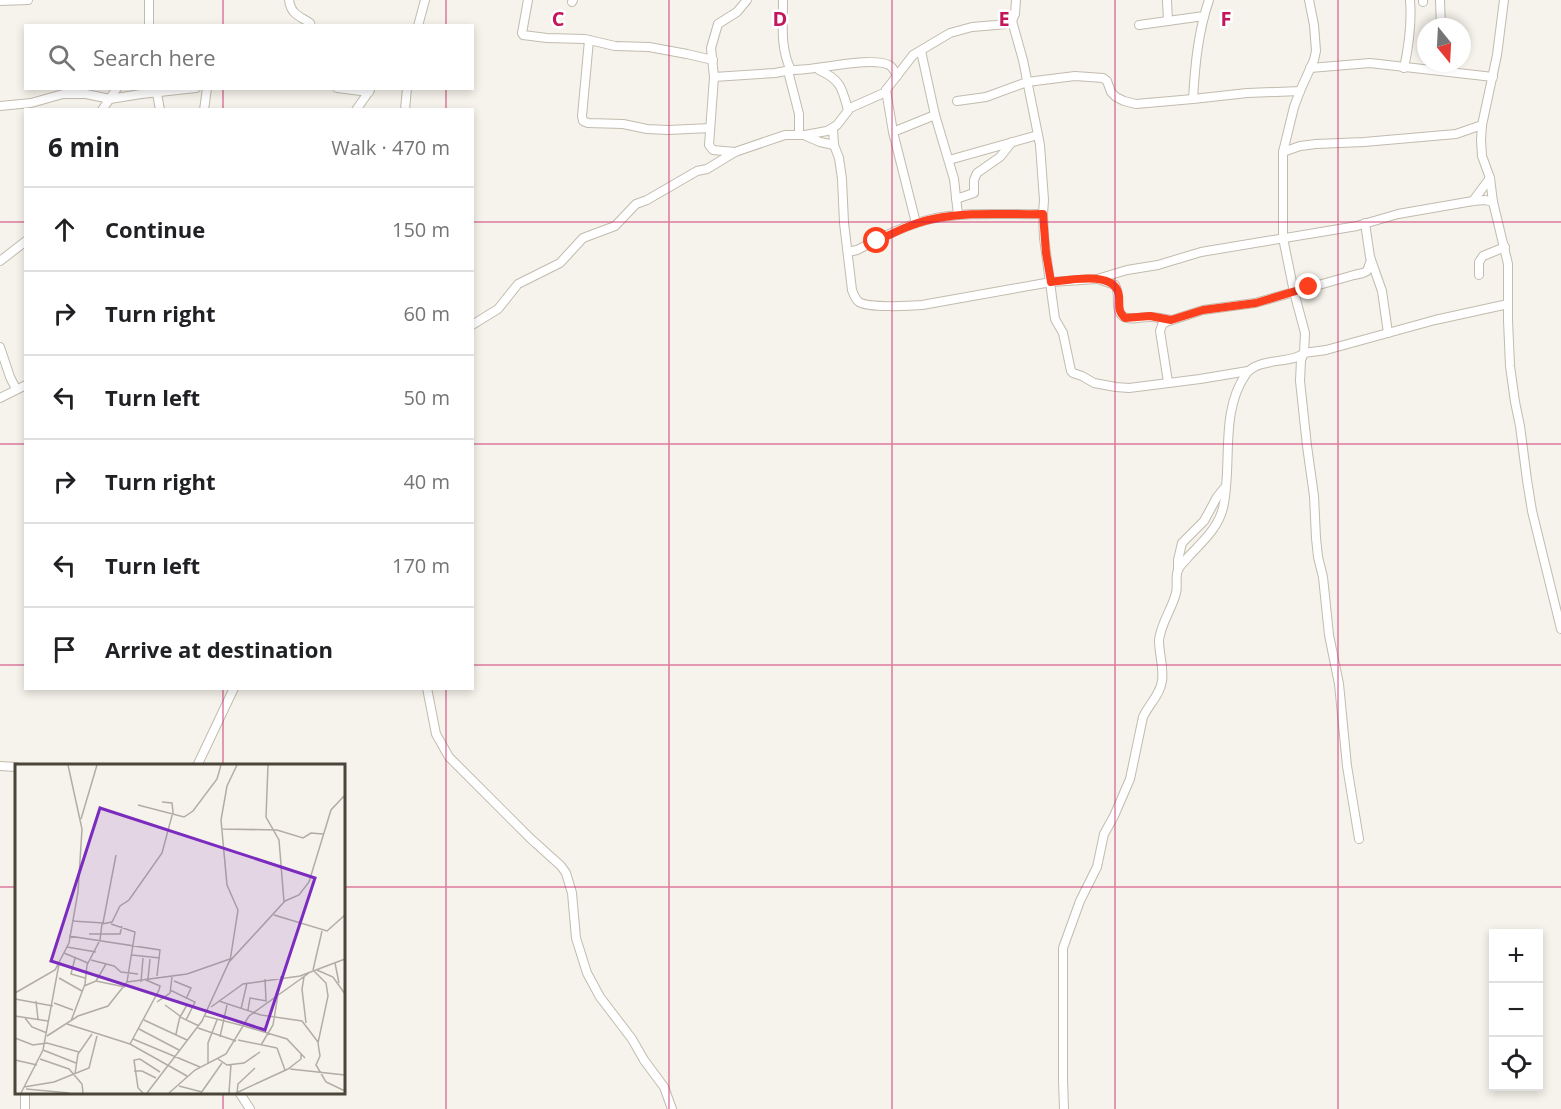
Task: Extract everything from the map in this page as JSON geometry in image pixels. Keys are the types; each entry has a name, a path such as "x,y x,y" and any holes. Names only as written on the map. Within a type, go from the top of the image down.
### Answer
{"street":[{"path":"0,1 28,0"},
{"path":"148,24 150,0"},
{"path":"289,0 292,11 310,24"},
{"path":"419,24 425,0"},
{"path":"528,0 523,34 547,38 589,40 615,46 649,47 713,60"},
{"path":"735,152 712,149 709,145 714,77 711,45 718,24 737,12 747,0"},
{"path":"783,0 784,48 802,135"},
{"path":"1017,0 1012,21 1023,60 1038,135 1044,182 1043,214 1046,253 1055,319 1063,333 1073,373 1094,383 1116,387 1130,388 1185,381 1248,371 1272,361 1300,357 1304,353 1326,350 1435,320 1508,304"},
{"path":"1167,0 1168,21"},
{"path":"1193,99 1196,60 1209,0"},
{"path":"1309,0 1316,51 1300,91 1283,152 1283,238 1305,333 1300,381 1314,496 1316,538 1329,635 1339,684 1347,766 1359,839"},
{"path":"1404,68 1410,39 1410,0"},
{"path":"1440,0 1441,18"},
{"path":"1504,0 1493,77 1482,125 1482,156 1490,178 1493,202 1508,264 1510,366 1532,511 1561,629"},
{"path":"1139,25 1204,16"},
{"path":"474,324 498,309 518,284 560,263 583,238 615,226 636,204 697,171 707,169 735,152 785,135 818,134 833,129 848,110 886,92 913,56 950,33 964,29 996,26 1012,21"},
{"path":"589,40 582,116 584,121 623,124 647,129 710,128"},
{"path":"921,51 935,116 954,179 958,215"},
{"path":"714,77 802,71 855,63 888,64 897,76"},
{"path":"1310,68 1370,63 1417,68"},
{"path":"817,69 833,77 840,84 848,110"},
{"path":"1463,72 1493,77"},
{"path":"957,101 986,97 1027,82 1075,76 1100,77 1107,81 1116,98 1136,104 1247,93 1300,91"},
{"path":"103,108 116,90"},
{"path":"0,106 31,102 63,94 87,94 110,99 156,90 160,108"},
{"path":"204,108 207,90"},
{"path":"357,108 370,90"},
{"path":"405,108 407,90"},
{"path":"886,90 893,132 916,224"},
{"path":"893,132 935,116"},
{"path":"1283,152 1300,146 1316,144 1456,134 1482,125"},
{"path":"833,129 834,145 839,158 842,179 844,223 852,290 856,300 865,305 922,305 1051,282 1097,279 1201,252 1334,230 1398,214 1473,201 1493,202"},
{"path":"802,135 834,145"},
{"path":"949,160 1038,135"},
{"path":"956,199 974,193 974,180 977,173 1000,157 1012,141"},
{"path":"1473,201 1490,178"},
{"path":"848,252 932,219 958,215 1043,214"},
{"path":"1365,223 1371,260 1382,291 1388,333"},
{"path":"0,261 24,243"},
{"path":"1479,274 1479,262 1483,256 1505,247"},
{"path":"1168,382 1160,331 1162,325 1203,310 1248,305 1364,273 1368,271 1371,260"},
{"path":"1097,279 1115,285 1119,295 1118,309 1123,317 1150,316 1171,320"},
{"path":"0,347 16,389"},
{"path":"1178,570 1216,526 1222,510 1230,417 1240,386 1248,371"},
{"path":"0,398 24,386"},
{"path":"1064,1109 1062,1079 1063,948 1080,902 1097,867 1107,826 1114,816 1130,779 1143,717 1158,694 1162,681 1160,633 1177,591 1178,560 1182,543 1204,521 1225,487"},
{"path":"198,764 233,690"},
{"path":"427,690 436,734 449,758 566,873 572,893 576,938 587,973 600,998 632,1039 664,1087 672,1109"},
{"path":"0,766 15,767"},
{"path":"25,1094 26,1109"},
{"path":"240,1094 250,1109"}],"route":[{"path":"877,241 910,225 949,216 1043,214 1044,238 1051,282 1097,279 1110,282 1117,289 1118,309 1125,318 1150,316 1171,320 1203,310 1256,303 1309,287"}]}
